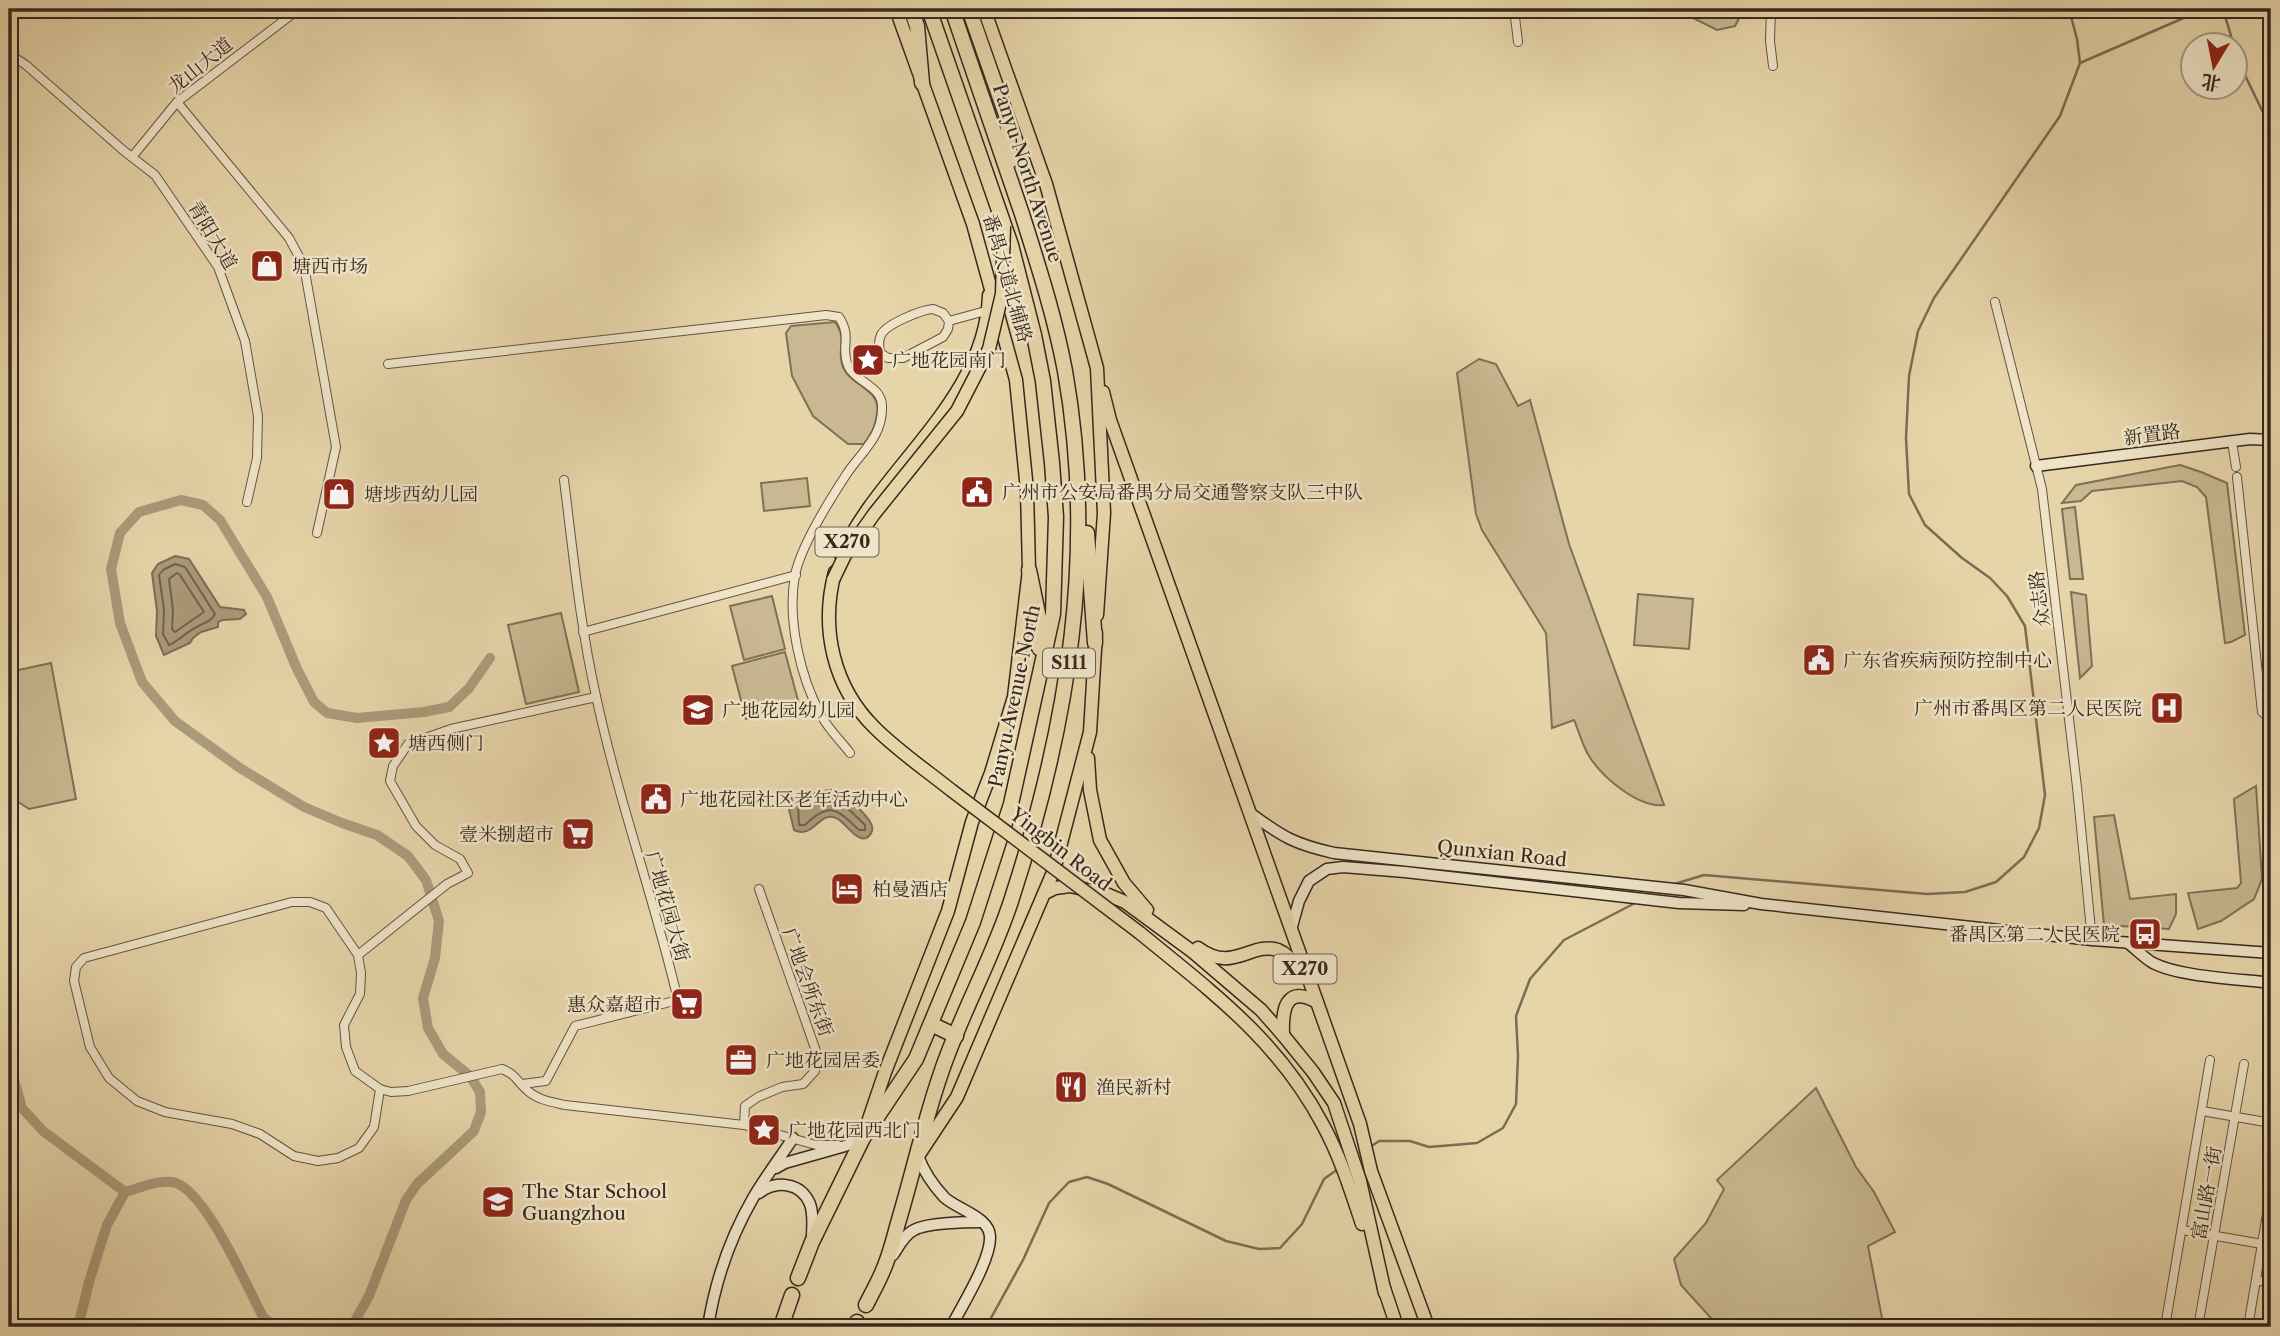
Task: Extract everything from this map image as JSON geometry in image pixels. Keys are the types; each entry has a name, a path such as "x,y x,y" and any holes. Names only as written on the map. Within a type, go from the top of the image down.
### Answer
{"highway":[{"path":"911,9 917,26 922,83"},
{"name":"Panyu Avenue North","path":"798,1278 812,1242 863,1138 916,1059 973,922 1005,827 1053,614 1055,554 1052,463 1034,335 1004,226 929,9"},
{"name":"Panyu North Avenue","path":"951,9 1042,277 1065,371 1076,459"},
{"path":"969,9 1007,118 1013,187"},
{"path":"1076,459 1086,521 1095,643"},
{"name":"S111","path":"866,1305 885,1267 941,1073 1012,901 1057,730 1072,644 1078,563 1080,534 1076,459"},
{"path":"1029,570 1040,623 1037,684"},
{"path":"930,1024 956,1035"},
{"path":"781,1327 792,1295"}],"main road":[{"name":"番禺大道北辅路","path":"863,1138 885,1072 948,911 972,822 991,773 1014,697 1029,570 1027,490 1016,380 973,224 896,9"},
{"path":"984,9 1046,184 1097,368 1104,513 1087,765 1100,840 1134,896 1150,913 1207,955 1223,959 1262,949 1277,950 1292,957 1298,972 1309,979"},
{"path":"833,580 845,555 874,514 957,411 989,349 1002,294 1004,226"},
{"name":"Yingbin Road","path":"990,284 989,310 978,347 957,390 930,431 888,481 848,539 838,561 829,596 832,658 857,707 874,727 951,790 1140,933 1227,1004 1261,1038 1313,1107 1354,1184 1397,1327"},
{"name":"X270","path":"1097,368 1110,420 1292,930 1360,1124 1371,1171 1428,1327"},
{"path":"918,1156 957,1097 1045,893 1054,870 1090,732"},
{"path":"1045,893 1055,888 1070,886 1106,894 1125,902 1193,951 1261,1010 1313,1072 1334,1103 1344,1132 1354,1184"},
{"path":"1283,1035 1283,1012 1286,1003 1301,997 1317,1002"}],"street":[{"name":"龙山大道","path":"132,157 177,102 299,9"},
{"path":"1514,9 1518,42"},
{"path":"1771,9 1770,41 1773,66"},
{"name":"青阳大道","path":"9,54 26,65 155,175 218,267 245,341 258,416 257,458 247,502"},
{"path":"177,102 289,238 304,265 336,447 317,533"},
{"name":"众志路","path":"1995,302 2042,489 2092,940"},
{"path":"933,309 943,313 949,321 943,338 903,358 888,358 880,353 878,345 886,329 924,310 933,309"},
{"path":"949,321 989,310"},
{"path":"388,364 826,315 839,317 846,328 846,361 853,376 879,393 883,404 879,431 846,474 809,539 796,575 794,600 796,640 803,679 822,718 850,753"},
{"path":"850,369 880,353"},
{"name":"新置路","path":"2036,466 2232,442 2271,440"},
{"path":"2232,442 2262,712 2271,719"},
{"name":"广地花园大街","path":"522,1084 546,1081 575,1026 678,1000 625,815 596,697 583,632 564,480"},
{"path":"583,632 796,575"},
{"path":"358,954 447,884 468,873 460,859 435,845 416,826 390,781 393,766 408,744 451,729 596,697"},
{"name":"Qunxian Road","path":"1250,813 1294,843 1334,853 1684,890 1760,904 2092,940 2271,953"},
{"name":"Qunxian Road","path":"1292,930 1299,901 1309,881 1327,869 1343,867 1679,903 1760,904"},
{"name":"广地会所东街","path":"744,1125 745,1106 782,1087 803,1084 815,1071 817,1051 759,889"},
{"path":"380,1089 374,1127 359,1149 338,1158 318,1161 294,1156 260,1134 232,1124 165,1112 137,1101 109,1078 90,1047 74,981 76,967 84,958 292,902 310,902 326,908 358,954 360,994 344,1025 346,1047 355,1070 380,1089 391,1093 408,1091 502,1069 514,1074 527,1091 542,1099 565,1105 744,1125 816,1145 845,1146"},
{"path":"2128,943 2153,963 2204,975 2271,983"},
{"path":"2165,1327 2210,1060"},
{"name":"富山路一街","path":"2198,1327 2244,1064"},
{"path":"2202,1111 2271,1123"},
{"path":"708,1327 723,1266 754,1197 793,1138"},
{"path":"773,1170 801,1157 845,1146 863,1138"},
{"path":"918,1156 926,1177 946,1199 982,1222 989,1230 990,1240 986,1254 951,1327"},
{"path":"754,1197 775,1184 789,1185 805,1194 811,1206 812,1242"},
{"path":"2248,1327 2271,1190"},
{"path":"885,1267 904,1237 916,1228 982,1222"},
{"path":"2182,1230 2262,1244"},
{"path":"2256,1280 2271,1283"}],"shaded area":[{"path":"1675,9 1744,9 1735,26 1717,30"},
{"path":"835,322 842,339 841,358 845,372 870,392 877,405 874,426 864,444 848,444 813,416 792,376 786,333 791,326"},
{"path":"1479,359 1496,364 1518,406 1530,400 1569,544 1664,805 1643,802 1612,782 1589,756 1574,720 1552,728 1546,633 1482,530 1476,514 1457,373"},
{"path":"2180,465 2227,483 2245,635 2231,642 2225,643 2206,497 2197,487 2182,481 2092,491 2081,501 2062,503 2076,485"},
{"path":"807,478 810,506 764,511 761,483"},
{"path":"2075,507 2083,579 2070,579 2062,509"},
{"path":"2071,592 2086,595 2092,666 2080,678"},
{"path":"1638,594 1693,599 1689,649 1634,645"},
{"path":"772,596 785,649 744,660 730,606"},
{"path":"561,613 579,692 526,704 508,625"},
{"path":"785,652 799,704 746,719 732,666"},
{"path":"51,663 76,799 29,809 9,796 9,672"},
{"path":"2256,786 2262,879 2254,899 2221,921 2198,929 2188,893 2237,888 2241,883 2234,799"},
{"path":"2114,815 2130,899 2176,894 2176,914 2169,929 2104,925 2094,817"},
{"path":"1816,1088 1856,1167 1874,1192 1895,1232 1868,1246 1883,1323 1867,1328 1840,1325 1719,1327 1681,1285 1674,1259 1706,1223 1724,1189 1717,1180"}],"water":[{"path":"175,556 189,559 220,607 244,610 246,614 240,619 218,622 218,627 201,632 190,643 164,655 156,636 157,611 152,573 158,564"},
{"path":"837,790 843,794 866,817 872,827 868,837 859,837 832,817 826,817 807,831 794,830 788,805 792,798"}],"waterway":[{"path":"1671,885 1704,875 1927,894 1965,892 1996,882 2024,857 2039,828 2045,795 2025,626 2007,596 1990,578 1962,558 1925,525 1909,494 1906,438 1909,376 1918,331 1934,298 2060,116 2080,63 2069,9"},
{"path":"2080,63 2186,17 2190,9"},
{"path":"2223,9 2230,32"},
{"path":"2248,81 2271,129"},
{"path":"346,1327 355,1321 369,1296 406,1200 417,1184 474,1131 481,1112 480,1092 470,1076 443,1054 428,1028 423,998 435,958 439,921 426,880 408,856 377,835 304,807 240,768 175,721 142,682 120,623 111,569 120,533 139,512 181,500 203,505 220,520 267,597 314,702 327,713 357,718 449,707 469,688 490,658"},
{"path":"1369,1148 1379,1141 1410,1141 1429,1147 1477,1143 1503,1128 1516,1104 1516,1016 1530,979 1564,940 1637,902"},
{"path":"9,1061 22,1108 43,1131 125,1192"},
{"path":"986,1327 1023,1260 1049,1203 1069,1182 1087,1177 1108,1184 1226,1241 1259,1249 1280,1248 1302,1224 1324,1179 1338,1169"},
{"path":"78,1327 107,1225 125,1192 166,1182 184,1188 198,1201 224,1240 263,1317 276,1327"}],"place":[{"name":"塘西市场","path":"267,266"},
{"name":"广地花园南门","path":"868,360"},
{"name":"广州市公安局番禺分局交通警察支队三中队","path":"977,492"},
{"name":"塘埗西幼儿园","path":"339,494"},
{"name":"广东省疾病预防控制中心","path":"1819,660"},
{"name":"广州市番禺区第二人民医院","path":"2167,708"},
{"name":"广地花园幼儿园","path":"698,710"},
{"name":"塘西侧门","path":"384,743"},
{"name":"广地花园社区老年活动中心","path":"656,799"},
{"name":"壹米捌超市","path":"578,834"},
{"name":"柏曼酒店","path":"847,889"},
{"name":"番禺区第二人民医院","path":"2145,934"},
{"name":"惠众嘉超市","path":"687,1004"},
{"name":"广地花园居委","path":"741,1060"},
{"name":"渔民新村","path":"1071,1087"},
{"name":"广地花园西北门","path":"764,1130"},
{"name":"The Star School Guangzhou","path":"498,1202"}]}
